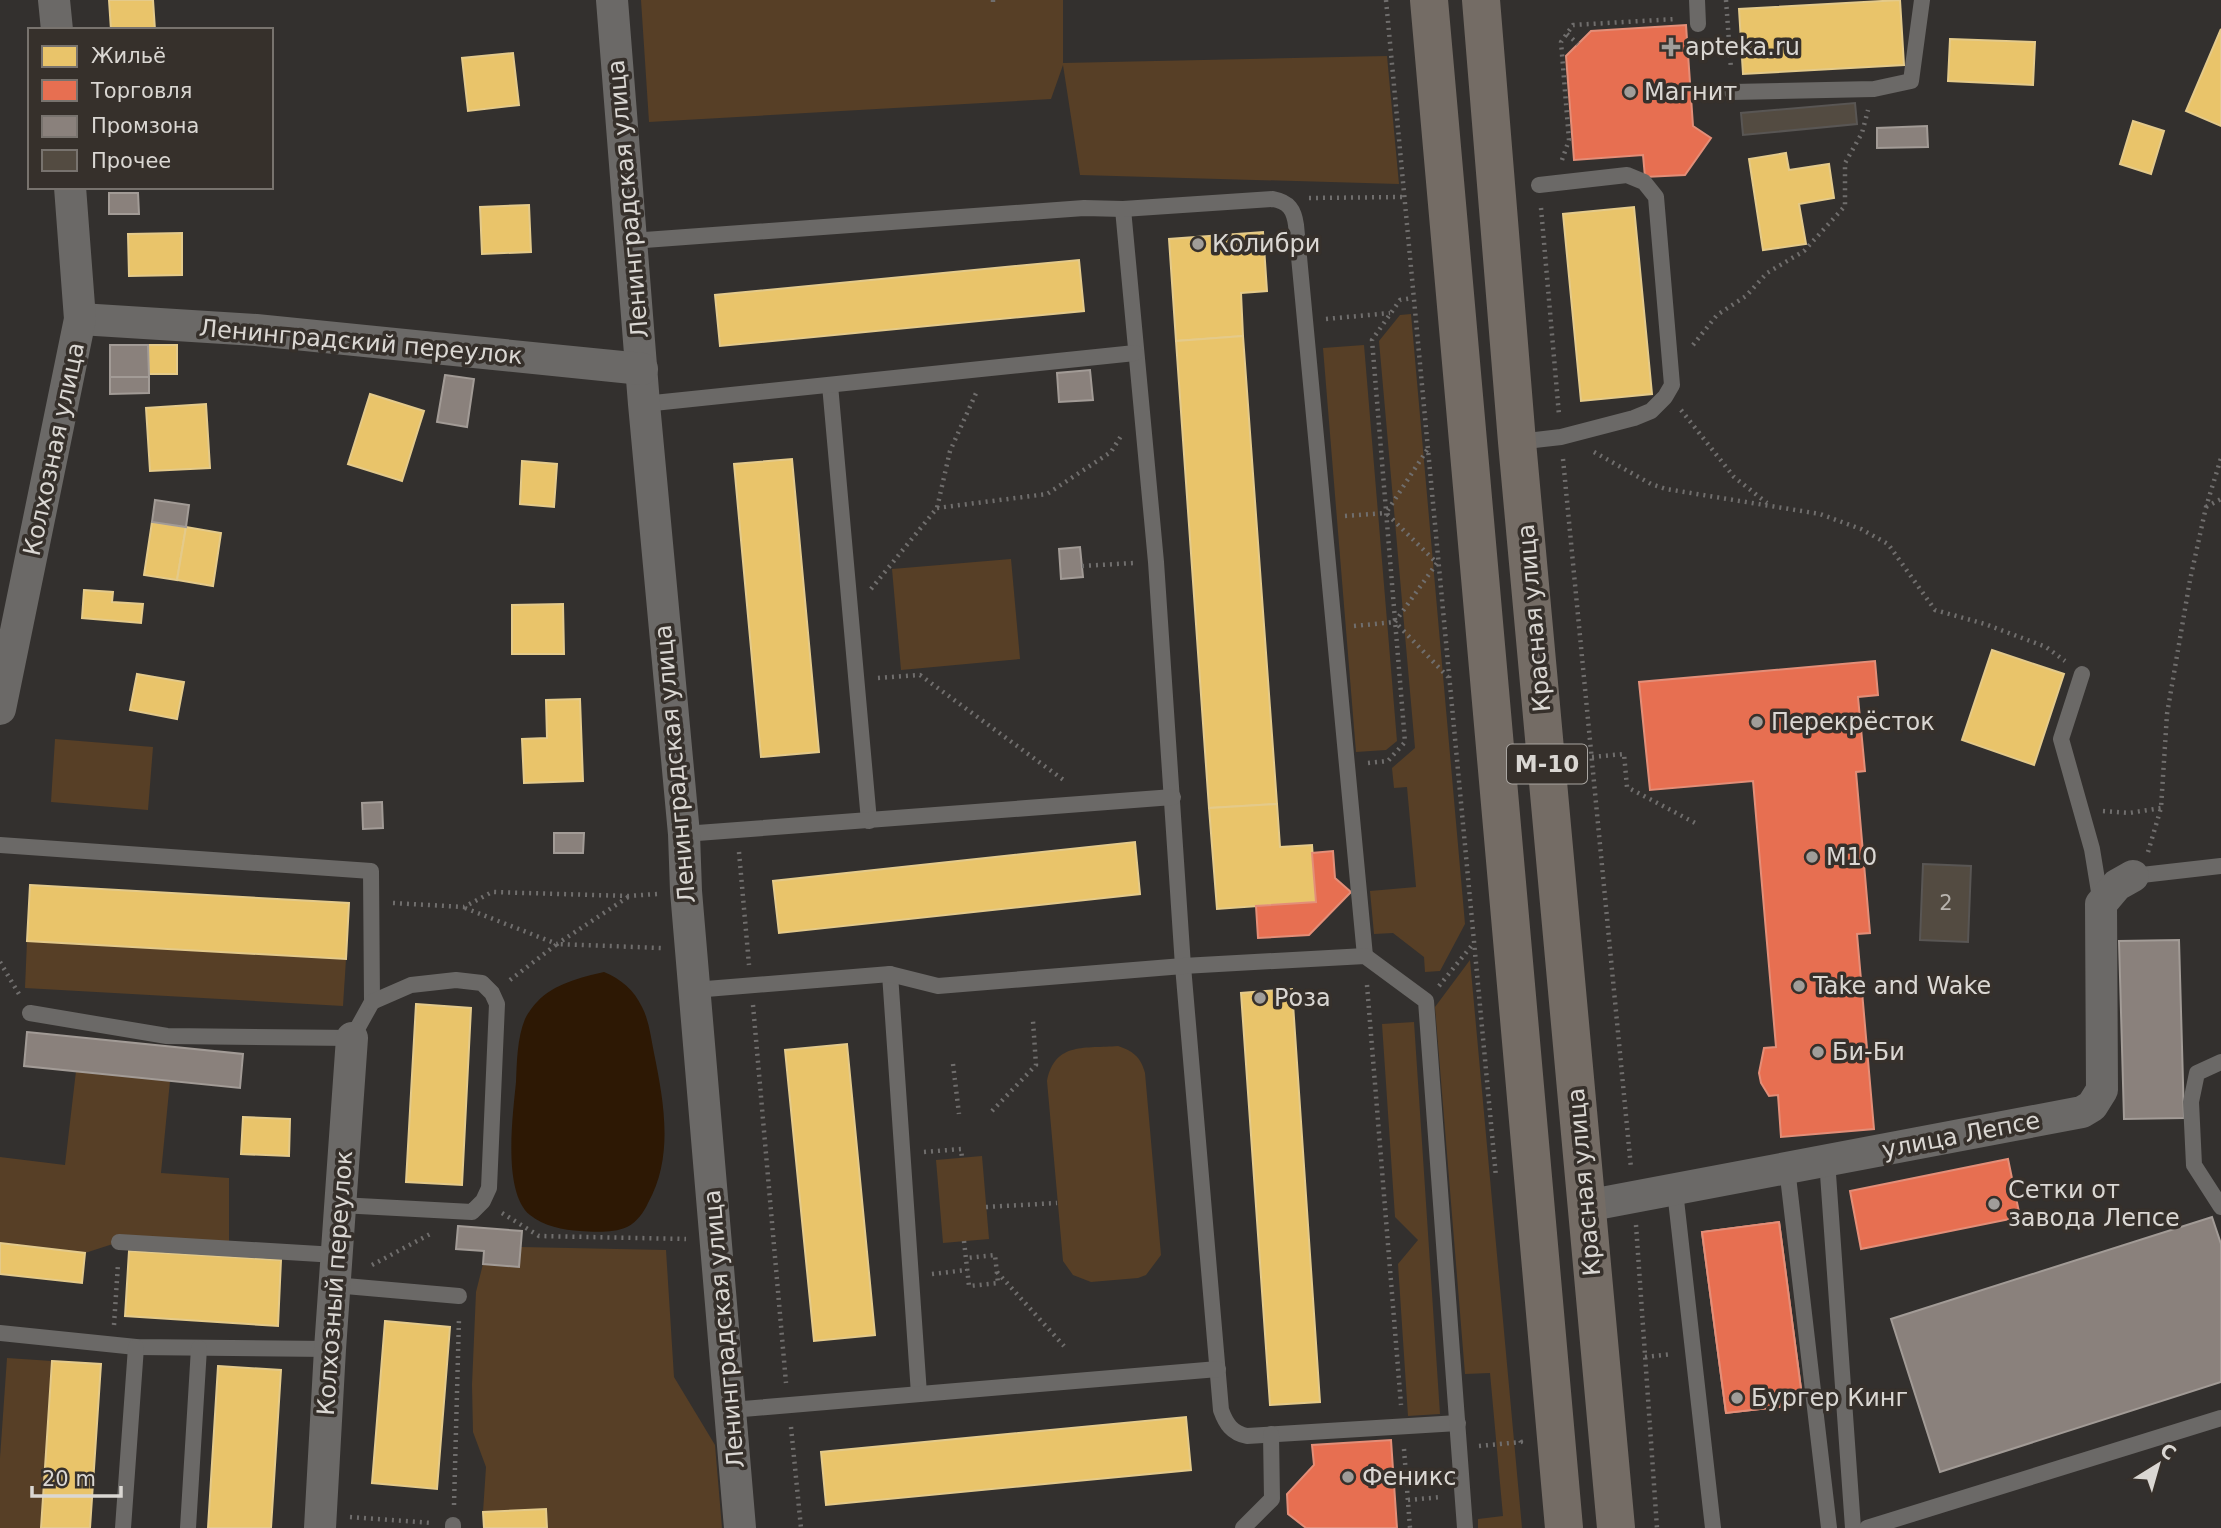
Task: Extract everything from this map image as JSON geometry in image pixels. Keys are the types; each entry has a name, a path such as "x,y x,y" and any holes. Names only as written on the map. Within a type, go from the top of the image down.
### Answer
{"highway":[{"name":"Красная улица","path":"1429,0 1564,1528"},
{"name":"Красная улица","path":"1481,0 1517,442 1616,1528"}],"street":[{"path":"54,0 57,28"},
{"name":"Ленинградская улица","path":"612,0 644,404 684,834 690,949 740,1528"},
{"name":"Колхозная улица","path":"0,709 80,319 70,189"},
{"name":"Ленинградский переулок","path":"80,319 256,330 642,369"},
{"path":"2101,904 2117,886 2133,876"},
{"name":"улица Лепсе","path":"1586,1206 2082,1112 2092,1106 2102,1090 2101,904"},
{"name":"Колхозный переулок","path":"321,1521 335,1270 352,1038"}],"lane":[{"path":"1697,0 1698,21"},
{"path":"1732,92 1874,89 1911,81 1922,0"},
{"path":"1517,442 1561,436 1634,418 1651,411 1672,385 1656,197 1644,182 1628,175 1539,185"},
{"path":"631,241 1084,208 1123,209 1273,199 1285,202 1294,212 1365,956"},
{"path":"1123,209 1156,562 1183,967 1221,1410 1225,1421 1239,1434 1458,1423"},
{"path":"644,404 1135,354"},
{"path":"830,385 869,821"},
{"path":"2082,674 2062,739 2092,849 2101,904"},
{"path":"684,834 1173,797"},
{"path":"0,845 370,871 372,1002 352,1038 167,1036 30,1013"},
{"path":"2133,876 2221,866"},
{"path":"694,990 890,974 938,986 1365,956 1426,1002 1465,1528"},
{"path":"890,974 919,1394"},
{"path":"340,1205 477,1207 489,1188 497,1004 492,993 482,983 456,980 411,985 372,1002"},
{"path":"2221,1062 2197,1073 2191,1102 2194,1165 2221,1207"},
{"path":"1827,1160 1853,1528"},
{"path":"1787,1168 1829,1528"},
{"path":"1675,1191 1713,1528"},
{"path":"119,1242 335,1270 459,1296"},
{"path":"0,1333 136,1347 330,1349"},
{"path":"123,1528 136,1347"},
{"path":"188,1528 199,1348"},
{"path":"730,1410 1218,1369"},
{"path":"1867,1528 2221,1418"},
{"path":"1243,1528 1272,1499 1270,1434"}],"path":[{"path":"1386,0 1496,1179"},
{"path":"1726,0 1732,92"},
{"path":"1657,1528 1634,1199 1539,185 1560,166 1569,141 1561,42 1573,25 1698,21"},
{"path":"1567,34 1578,44"},
{"path":"1768,504 1734,477 1707,445 1682,411 1672,385 1686,354 1717,315 1746,296 1767,274 1804,251 1845,206 1845,163 1862,133 1874,89"},
{"path":"1273,199 1404,197"},
{"path":"1388,761 1405,742 1372,340 1400,300 1413,298"},
{"path":"1338,318 1391,313"},
{"path":"850,614 937,508 950,451 987,370"},
{"path":"937,508 1047,494 1111,452 1143,404"},
{"path":"1561,436 1658,487 1819,514 1861,529 1888,544 1935,610 1985,624 2046,647 2082,674"},
{"path":"1386,513 1427,450"},
{"path":"2133,876 2149,850 2161,808 2166,715 2190,580 2206,507 2221,458"},
{"path":"2206,507 2221,499"},
{"path":"1323,518 1386,513 1437,563"},
{"path":"1082,566 1156,562"},
{"path":"1334,628 1395,622 1437,563"},
{"path":"1395,622 1448,677"},
{"path":"856,679 920,675 1094,802"},
{"path":"1592,757 1624,754 1627,787 1697,824"},
{"path":"2081,810 2129,813 2161,808"},
{"path":"738,830 801,1528"},
{"path":"464,907 492,892 628,896 686,891"},
{"path":"492,993 557,944 628,896"},
{"path":"371,901 464,907 557,944 690,949"},
{"path":"1426,1002 1474,943"},
{"path":"1365,956 1410,1528"},
{"path":"0,962 30,1013"},
{"path":"992,1111 1036,1065 1033,1021"},
{"path":"953,1064 958,1114"},
{"path":"902,1153 961,1149 962,1158"},
{"path":"986,1207 1057,1203"},
{"path":"335,1270 477,1207 539,1236 717,1240"},
{"path":"964,1241 969,1286 998,1283 995,1255 966,1258"},
{"path":"113,1345 119,1242"},
{"path":"911,1276 967,1270"},
{"path":"996,1271 1064,1346"},
{"path":"321,1521 453,1526 459,1296"},
{"path":"1645,1357 1681,1353"},
{"path":"1459,1448 1521,1443 1519,1429"},
{"path":"1406,1477 1461,1473"},
{"path":"1408,1500 1463,1496"}],"shaded area":[{"path":"641,0 1063,0 1063,63 1387,56 1399,184 1080,175 1063,65 1051,99 649,122"},
{"path":"1411,314 1465,924 1440,971 1425,972 1424,957 1393,933 1374,934 1370,891 1416,887 1407,787 1394,788 1392,768 1415,748 1379,341 1400,315"},
{"path":"1364,345 1397,741 1386,750 1356,752 1323,348"},
{"path":"1011,559 1020,659 901,670 892,569"},
{"path":"55,739 153,747 148,810 51,802"},
{"path":"27,941 346,959 343,1006 25,988"},
{"path":"1470,960 1522,1528 1478,1528 1478,1519 1503,1516 1490,1373 1465,1374 1435,1007"},
{"path":"604,972 631,990 646,1018 661,1091 664,1148 656,1185 640,1216 622,1229 592,1232 554,1227 530,1215 521,1204 516,1189 511,1152 518,1050 525,1019 551,990 568,982"},
{"path":"1414,1022 1440,1414 1408,1416 1398,1264 1418,1240 1395,1217 1382,1024"},
{"path":"1118,1046 1136,1055 1145,1073 1161,1255 1146,1275 1091,1282 1073,1275 1063,1261 1047,1081 1051,1068 1065,1053 1084,1048"},
{"path":"76,1071 170,1081 161,1173 229,1178 229,1248 119,1242 85,1253 0,1243 0,1157 65,1165"},
{"path":"982,1156 989,1239 943,1243 936,1160"},
{"path":"521,1247 666,1250 674,1377 715,1445 722,1528 547,1528 546,1509 483,1512 486,1467 473,1432 476,1292 483,1264 519,1266"},
{"path":"7,1358 52,1361 41,1528 0,1528 0,1458"}],"building: Жильё":[{"path":"109,0 153,0 155,28 111,28"},
{"path":"1900,0 1904,65 1743,74 1739,9"},
{"path":"2221,29 2221,126 2186,111"},
{"path":"1950,39 2035,42 2033,85 1948,81"},
{"path":"513,53 519,105 468,111 462,58"},
{"path":"2133,121 2164,131 2151,174 2120,164"},
{"path":"1786,153 1789,170 1829,164 1834,198 1799,204 1806,244 1763,250 1749,159"},
{"path":"529,205 531,252 482,254 480,207"},
{"path":"1634,207 1652,394 1581,401 1563,214"},
{"path":"1263,232 1267,291 1241,293 1243,336 1176,341 1169,239"},
{"path":"182,233 182,275 129,276 128,234"},
{"path":"1079,260 1084,311 720,346 715,295"},
{"path":"1243,336 1277,804 1209,808 1176,341"},
{"path":"148,345 177,345 177,374 149,374"},
{"path":"370,394 424,411 402,481 348,464"},
{"path":"206,404 210,468 150,471 146,408"},
{"path":"792,459 819,752 761,757 734,464"},
{"path":"522,461 557,464 554,507 520,504"},
{"path":"152,522 186,527 177,580 144,575"},
{"path":"186,527 221,533 213,586 177,580"},
{"path":"84,590 113,592 112,602 143,604 141,623 82,618"},
{"path":"563,604 564,654 512,654 512,605"},
{"path":"1992,650 2064,674 2034,765 1962,740"},
{"path":"137,674 184,682 177,719 130,710"},
{"path":"580,699 583,781 524,783 522,739 547,738 546,700"},
{"path":"1277,804 1280,847 1312,845 1316,902 1217,909 1209,808"},
{"path":"1135,842 1140,894 779,933 773,881"},
{"path":"30,885 349,903 346,959 27,941"},
{"path":"1292,989 1320,1402 1270,1405 1241,993"},
{"path":"416,1004 471,1008 462,1185 406,1182"},
{"path":"847,1044 875,1335 814,1341 785,1050"},
{"path":"243,1117 290,1119 289,1156 241,1154"},
{"path":"0,1243 85,1253 82,1283 0,1274"},
{"path":"129,1251 281,1260 278,1326 125,1316"},
{"path":"385,1321 450,1327 437,1489 372,1483"},
{"path":"52,1361 101,1364 90,1528 41,1528"},
{"path":"218,1366 281,1370 271,1528 208,1528"},
{"path":"1186,1417 1191,1470 826,1505 821,1452"},
{"path":"546,1509 547,1528 484,1528 483,1512"}],"building: Торговля":[{"path":"1686,25 1693,126 1711,138 1685,175 1645,177 1643,155 1574,160 1566,56 1591,31"},
{"path":"1875,661 1878,695 1858,697 1865,771 1856,772 1870,933 1857,934 1874,1129 1781,1137 1778,1095 1769,1096 1761,1083 1759,1073 1764,1048 1776,1047 1753,781 1650,790 1639,682"},
{"path":"1333,851 1335,878 1351,892 1309,935 1258,938 1256,906 1316,902 1312,853"},
{"path":"2008,1159 2020,1217 1861,1249 1850,1191"},
{"path":"1779,1222 1803,1404 1726,1413 1702,1232"},
{"path":"1779,1222 1803,1404 1726,1413 1702,1232"},
{"name":"Феникс","path":"1391,1440 1397,1528 1306,1528 1288,1514 1287,1494 1314,1465 1312,1445"}],"building: Промзона":[{"path":"1927,126 1928,147 1877,148 1877,128"},
{"path":"109,193 138,193 139,214 109,214"},
{"path":"110,345 148,345 149,377 110,377"},
{"path":"1090,370 1093,400 1059,402 1057,373"},
{"path":"445,375 474,379 467,427 437,422"},
{"path":"110,377 149,377 149,393 110,394"},
{"path":"155,500 189,505 186,527 152,522"},
{"path":"1080,547 1083,577 1061,579 1059,549"},
{"path":"382,802 383,828 363,829 362,803"},
{"path":"554,833 584,833 583,853 554,853"},
{"path":"2179,940 2184,1118 2124,1119 2119,941"},
{"path":"27,1032 243,1054 240,1088 24,1066"},
{"path":"2212,1217 2221,1244 2221,1382 1940,1472 1891,1319"},
{"path":"458,1226 522,1231 519,1267 483,1264 484,1251 456,1249"}],"building: Прочее":[{"path":"1855,103 1857,124 1743,135 1741,113"},
{"path":"1923,864 1971,866 1968,942 1920,940"}],"place":[{"name":"apteka.ru","path":"1671,47"},
{"name":"Магнит","path":"1630,92"},
{"name":"Колибри","path":"1198,244"},
{"name":"Перекрёсток","path":"1757,722"},
{"name":"М10","path":"1812,857"},
{"name":"Take and Wake","path":"1799,986"},
{"name":"Роза","path":"1260,998"},
{"name":"Би-Би","path":"1818,1052"},
{"name":"Сетки от завода Лепсе","path":"1994,1204"},
{"name":"Бургер Кинг","path":"1737,1398"},
{"name":"Феникс","path":"1348,1477"}]}
